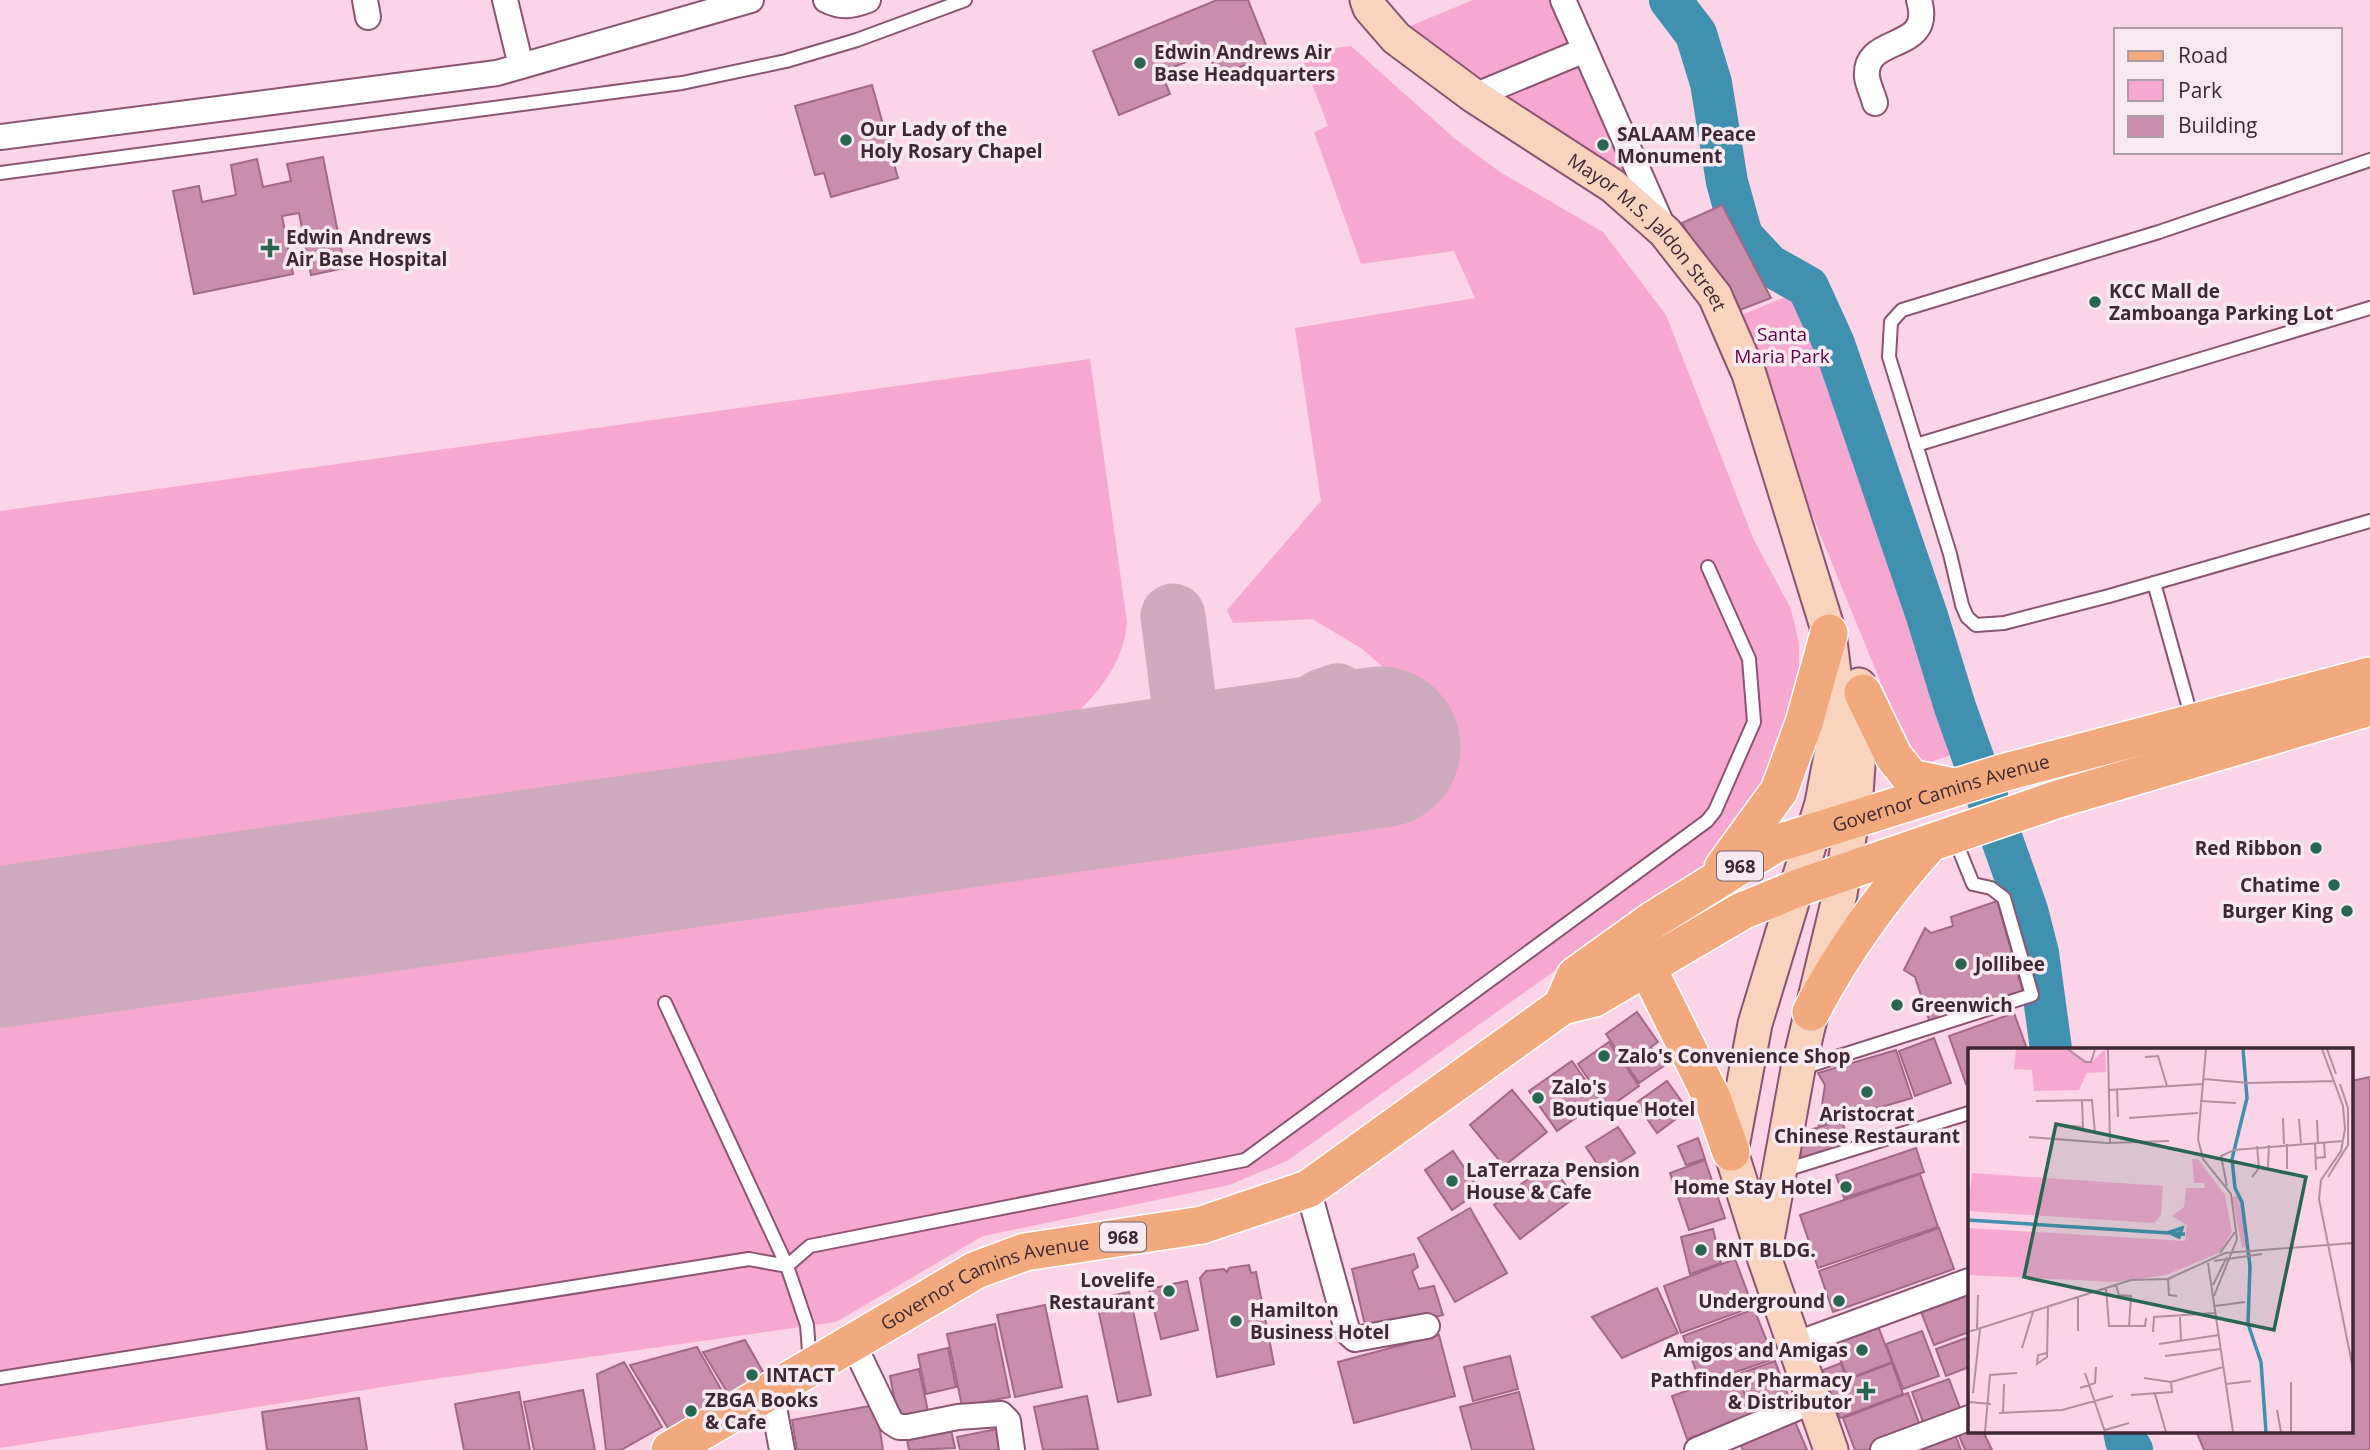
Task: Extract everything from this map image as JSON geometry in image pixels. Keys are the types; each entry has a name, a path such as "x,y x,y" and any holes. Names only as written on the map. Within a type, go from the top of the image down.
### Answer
{"main road":[{"name":"Mayor M.S. Jaldon Street","path":"1367,0 1370,8 1396,38 1474,96 1613,186 1665,232 1715,296 1749,374 1829,632 1839,713 1814,831 1755,1024 1731,1152 1831,1450"},
{"name":"Mayor M.S. Jaldon Street","path":"1764,1256 1798,1069 1843,872 1852,820 1863,693 1829,632"},
{"path":"1712,883 1779,791 1804,723 1829,632"},
{"name":"Governor Camins Avenue","path":"1562,1006 1575,976 1653,920 1775,844 2002,773 2370,677"},
{"path":"1863,693 1894,757 1910,778 1955,787"},
{"name":"Governor Camins Avenue","path":"670,1450 976,1270 1025,1252 1202,1225 1308,1189 1562,1006 1594,998 1742,911 1798,888 1950,835 2204,754 2370,707"},
{"path":"1811,1012 1830,976 1865,926 1950,835"},
{"path":"1647,967 1712,1098 1731,1152"}],"street":[{"path":"505,0 521,66"},
{"path":"0,137 497,73 751,0"},
{"path":"826,0 839,6 852,6 868,0"},
{"path":"1563,0 1665,232"},
{"path":"1875,103 1866,76 1869,65 1885,47 1918,30 1922,21 1919,0"},
{"path":"1474,96 1585,50"},
{"path":"1308,1189 1348,1333 1356,1339 1427,1326"},
{"path":"1794,1345 1968,1281"},
{"path":"852,1341 891,1422 899,1427 908,1427 958,1417 1001,1414 1008,1421 1012,1450"},
{"path":"771,1391 782,1450"},
{"path":"1697,1450 1813,1401"},
{"path":"1883,1450 1968,1418"}],"lane":[{"path":"0,173 682,83 786,61 857,40 965,0"},
{"path":"2370,160 2159,232 1902,310 1891,322 1888,338 1889,357 1962,605 1967,617 1976,625 2004,623 2370,521"},
{"path":"1916,445 2370,308"},
{"path":"0,1378 740,1259 787,1266 810,1246 1245,1160 1707,821 1715,811 1754,722 1749,659 1708,566"},
{"path":"2154,583 2193,722"},
{"path":"1798,1069 2032,995 2004,898 1991,888 1973,884 1950,835"},
{"path":"665,1003 787,1266 807,1325 811,1366"},
{"path":"1780,1172 1968,1113"}],"green space":[{"path":"1473,0 1553,0 1576,46 1484,85 1410,26"},
{"path":"1351,46 1454,138 1500,172 1603,232 1666,315 1753,538 1791,609 1799,643 1799,678 1794,713 1765,777 1722,852 1287,1161 1229,1185 983,1236 836,1322 427,1380 0,1448 0,1019 1399,814 1383,667 1361,648 1312,619 1233,623 1227,610 1321,501 1295,328 1475,298 1454,251 1361,264 1314,132 1328,126 1300,53"},
{"path":"1582,60 1634,182 1494,95"},
{"name":"Santa Maria Park","path":"1802,290 1960,752 1925,764 1908,749 1732,319"},
{"path":"1090,359 1127,622 1117,660 1097,692 1079,711 0,867 0,511"}],"building":[{"name":"Edwin Andrews Air Base Headquarters","path":"1217,0 1248,0 1270,55 1218,76 1208,53 1161,72 1170,94 1119,115 1093,51"},
{"name":"Our Lady of the Holy Rosary Chapel","path":"872,85 898,178 831,197 824,173 815,175 795,106"},
{"path":"323,157 345,268 311,275 299,213 282,216 293,274 194,294 173,191 199,186 202,202 236,195 231,165 257,159 263,187 291,181 287,164"},
{"path":"1722,205 1771,298 1732,313 1682,223"},
{"name":"Jollibee","path":"1997,901 2023,992 1930,1023 1915,977 1904,970 1925,928 1931,933 1953,926 1951,917"},
{"path":"1637,1012 1658,1042 1651,1047 1665,1065 1639,1083 1606,1034"},
{"path":"2014,1013 2027,1048 1968,1048 1966,1084 1949,1036"},
{"path":"1934,1038 1951,1083 1915,1096 1899,1051"},
{"path":"1609,1042 1639,1086 1608,1108 1578,1064"},
{"name":"Aristocrat Chinese Restaurant","path":"1896,1050 1912,1098 1819,1125 1825,1085 1818,1073"},
{"path":"1572,1061 1600,1101 1557,1131 1529,1091"},
{"path":"2370,1077 2370,1450 2204,1450 2196,1432 2352,1432 2352,1081"},
{"path":"1667,1081 1688,1110 1657,1133 1636,1103"},
{"path":"1512,1090 1547,1132 1504,1166 1470,1125"},
{"path":"1842,1120 1849,1144 1800,1159 1803,1132"},
{"path":"1618,1127 1635,1153 1603,1173 1586,1147"},
{"path":"1698,1138 1705,1159 1686,1165 1678,1146"},
{"path":"1916,1148 1924,1172 1844,1198 1836,1175"},
{"name":"LaTerraza Pension House & Cafe","path":"1453,1151 1480,1191 1452,1210 1425,1170"},
{"path":"1705,1160 1725,1218 1689,1230 1670,1173"},
{"path":"1549,1163 1575,1197 1520,1239 1494,1205"},
{"path":"1920,1174 1938,1227 1818,1268 1800,1215"},
{"path":"1470,1208 1507,1273 1455,1302 1418,1238"},
{"path":"1939,1228 1954,1269 1833,1312 1819,1271"},
{"name":"RNT BLDG.","path":"1713,1229 1721,1263 1690,1274 1681,1237"},
{"path":"1414,1254 1418,1267 1412,1271 1419,1289 1434,1286 1443,1315 1374,1330 1364,1321 1352,1269"},
{"path":"1735,1259 1753,1307 1681,1333 1664,1286"},
{"name":"Hamilton Business Hotel","path":"1249,1265 1251,1273 1256,1272 1274,1364 1217,1377 1200,1278 1206,1271 1224,1269 1227,1272 1229,1268"},
{"path":"1187,1281 1198,1330 1161,1339 1149,1289"},
{"path":"1968,1285 1968,1332 1934,1345 1918,1304"},
{"path":"1657,1288 1678,1333 1622,1358 1592,1317"},
{"path":"1129,1292 1151,1395 1118,1402 1096,1299"},
{"path":"1045,1305 1062,1387 1015,1397 997,1315"},
{"path":"1754,1309 1774,1359 1701,1384 1683,1336"},
{"name":"Amigos and Amigas","path":"1876,1321 1892,1362 1848,1379 1832,1338"},
{"path":"995,1324 1010,1397 962,1406 947,1334"},
{"path":"1922,1331 1939,1376 1903,1389 1886,1344"},
{"path":"1439,1335 1455,1396 1354,1423 1338,1362"},
{"path":"1968,1337 1968,1367 1946,1376 1936,1349"},
{"path":"745,1340 766,1377 730,1397 703,1352"},
{"path":"697,1347 726,1398 669,1430 630,1365"},
{"path":"948,1348 956,1387 926,1394 918,1355"},
{"path":"1510,1356 1518,1389 1473,1401 1464,1367"},
{"path":"1775,1361 1791,1403 1756,1416 1741,1373"},
{"path":"624,1362 662,1427 621,1450 606,1450 597,1374"},
{"path":"1841,1363 1846,1379 1829,1385 1823,1370"},
{"name":"Pathfinder Pharmacy & Distributor","path":"1892,1363 1903,1394 1840,1418 1829,1387"},
{"path":"919,1369 929,1416 899,1422 890,1376"},
{"path":"1737,1373 1753,1416 1687,1439 1672,1396"},
{"path":"1949,1379 1963,1416 1926,1430 1912,1392"},
{"path":"583,1390 595,1450 534,1450 524,1402"},
{"path":"519,1392 530,1450 464,1450 455,1404"},
{"path":"1519,1392 1534,1450 1472,1450 1460,1407"},
{"path":"1908,1393 1922,1431 1871,1450 1855,1450 1843,1418"},
{"path":"1087,1396 1098,1449 1043,1450 1034,1407"},
{"path":"359,1398 367,1450 267,1450 262,1412"},
{"path":"876,1405 883,1450 797,1450 792,1420"},
{"path":"1793,1417 1807,1450 1743,1450 1738,1440"},
{"path":"949,1421 955,1448 909,1450 905,1430"},
{"path":"1955,1426 1968,1428 1968,1432 1983,1432 1992,1450 1965,1450"},
{"path":"1002,1428 1006,1450 960,1450 957,1437"},
{"path":"1953,1429 1961,1450 1896,1450"}],"waterway":[{"path":"1670,0 1696,34 1711,83 1727,182 1742,236 1769,265 1808,287 1834,344 1927,616 1955,707 2027,910 2038,953 2051,1048"},
{"path":"2124,1432 2132,1450"}],"taxiway":[{"path":"1173,616 1193,774"},
{"path":"1211,772 1323,701 1337,696 1345,704 1354,727 1354,754 1345,778 1333,791 1312,799 1243,767"}],"runway":[{"path":"0,947 1380,747"}],"place":[{"name":"Edwin Andrews Air Base Headquarters","path":"1140,63"},
{"name":"Our Lady of the Holy Rosary Chapel","path":"846,140"},
{"name":"SALAAM Peace Monument","path":"1603,145"},
{"name":"Edwin Andrews Air Base Hospital","path":"270,248"},
{"name":"KCC Mall de Zamboanga Parking Lot","path":"2095,302"},
{"name":"Red Ribbon","path":"2316,848"},
{"name":"Chatime","path":"2334,885"},
{"name":"Burger King","path":"2347,911"},
{"name":"Jollibee","path":"1961,964"},
{"name":"Greenwich","path":"1897,1005"},
{"name":"Zalo's Convenience Shop","path":"1604,1056"},
{"name":"Aristocrat Chinese Restaurant","path":"1867,1092"},
{"name":"Zalo's Boutique Hotel","path":"1538,1098"},
{"name":"LaTerraza Pension House & Cafe","path":"1452,1181"},
{"name":"Home Stay Hotel","path":"1846,1187"},
{"name":"RNT BLDG.","path":"1701,1250"},
{"name":"Lovelife Restaurant","path":"1169,1291"},
{"name":"Underground","path":"1839,1301"},
{"name":"Hamilton Business Hotel","path":"1236,1321"},
{"name":"Amigos and Amigas","path":"1862,1350"},
{"name":"INTACT","path":"752,1375"},
{"name":"Pathfinder Pharmacy & Distributor","path":"1866,1391"},
{"name":"ZBGA Books & Cafe","path":"691,1411"}]}
